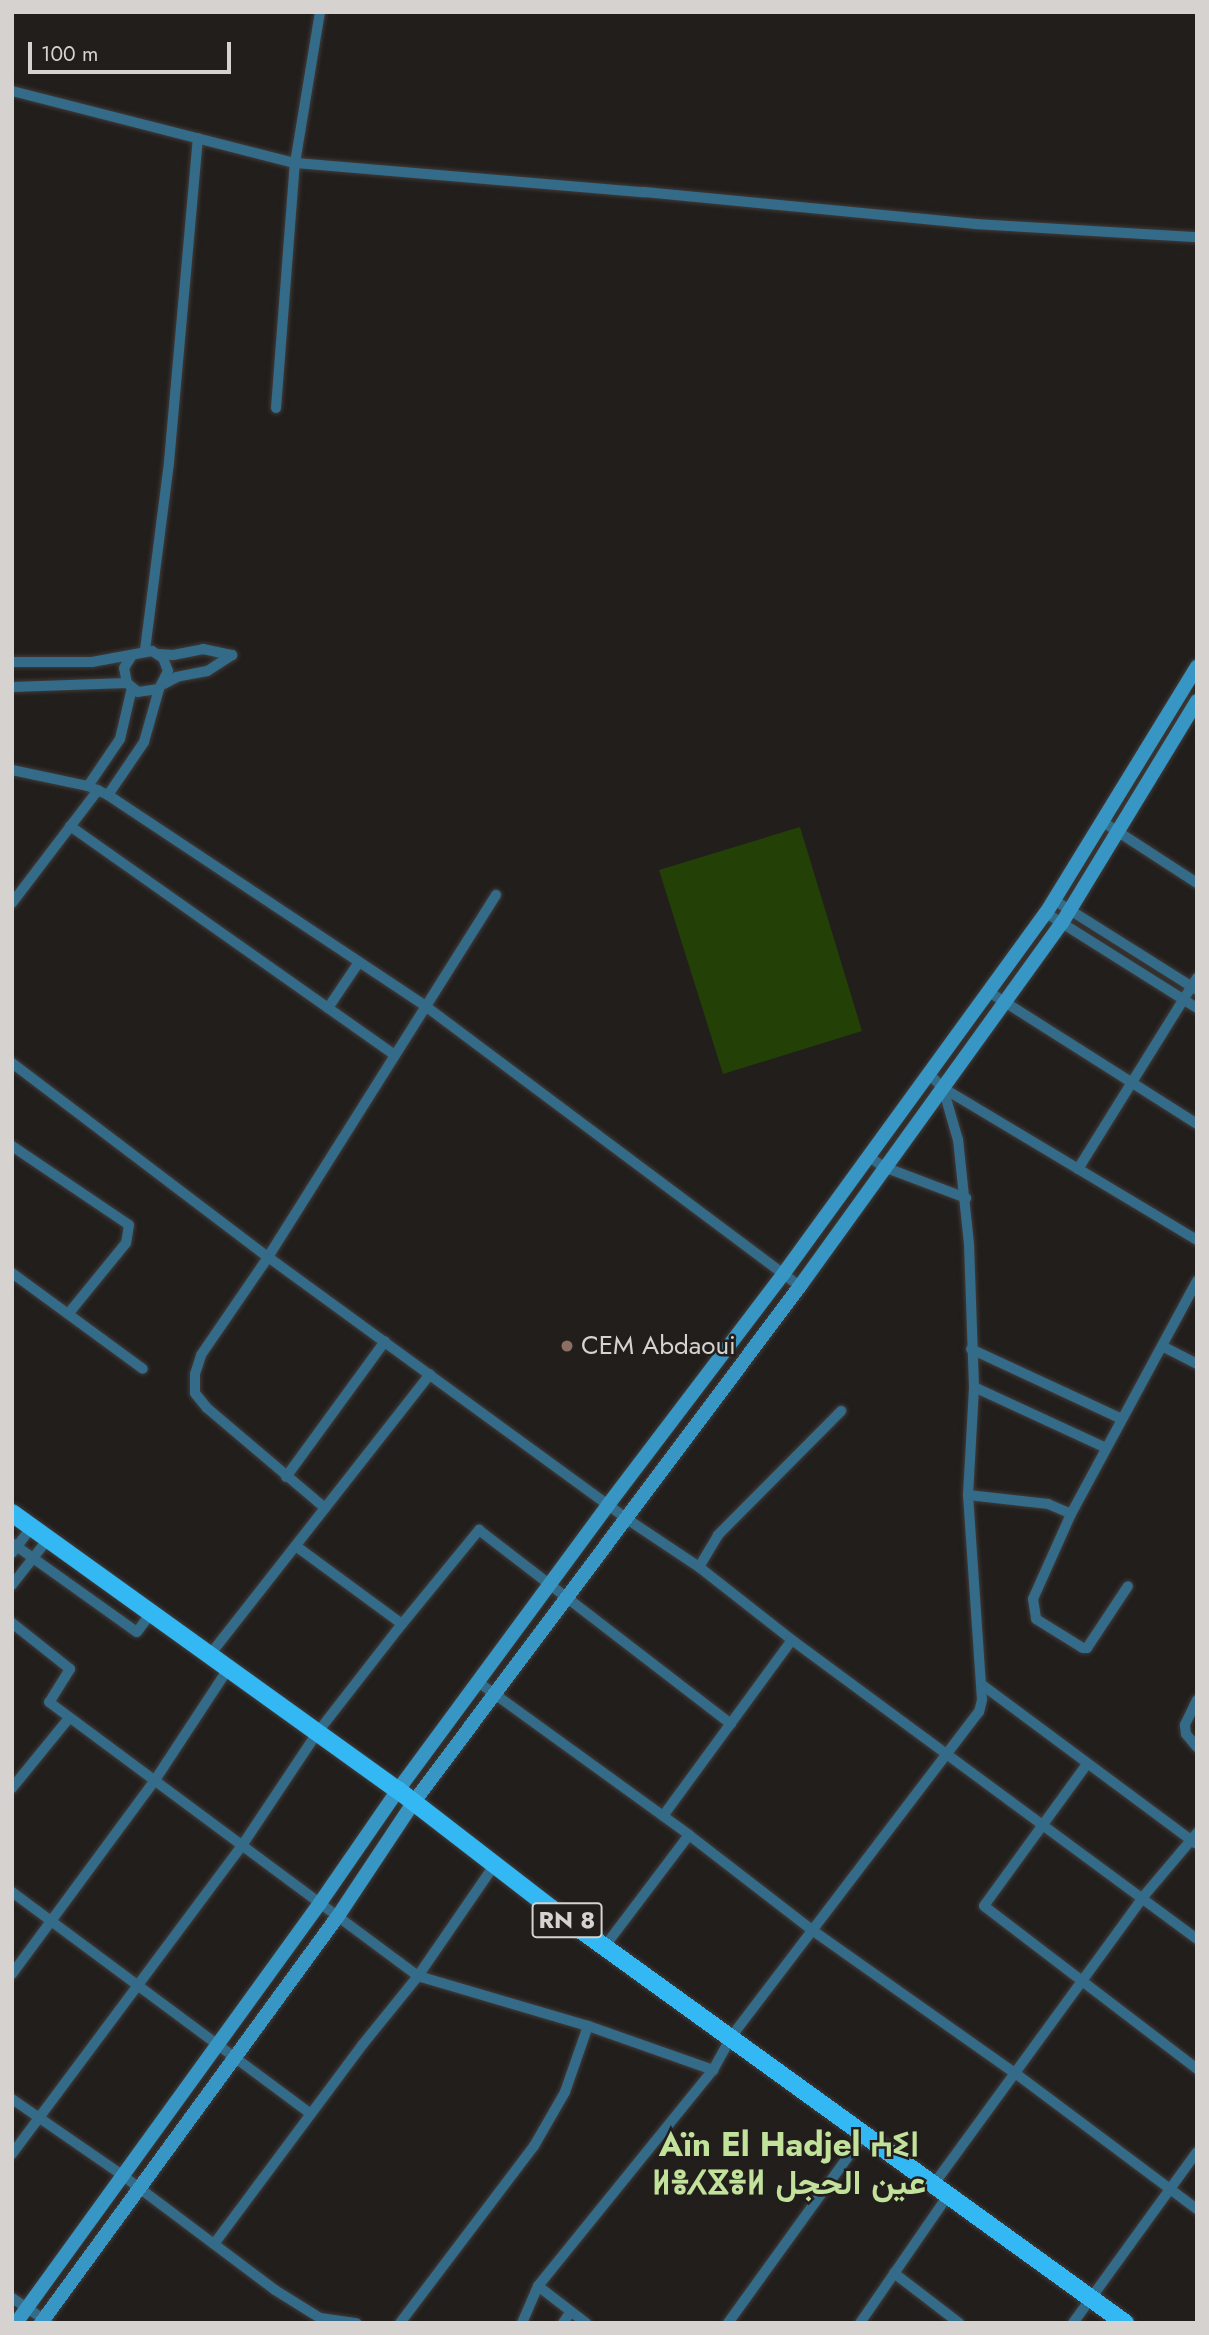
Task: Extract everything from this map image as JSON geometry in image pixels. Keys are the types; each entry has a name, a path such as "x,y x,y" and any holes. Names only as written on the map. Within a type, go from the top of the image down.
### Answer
{"main road":[{"path":"16,2323 320,1903 398,1790 608,1505 784,1273 1046,913 1197,667"},
{"path":"45,2321 233,2056 338,1916 413,1803 800,1286 1066,917 1197,701"},
{"name":"RN 8","path":"12,1513 209,1657 398,1790 605,1946 1125,2323"}],"street":[{"path":"276,408 295,163 320,12"},
{"path":"12,91 295,163 658,193 976,224 1197,237"},
{"path":"145,650 169,462 198,138"},
{"path":"12,662 92,662 145,650 173,655 204,649 232,655 207,671 177,677 162,687 145,693 130,686 12,687"},
{"path":"12,903 98,790 144,742 168,671 158,654"},
{"path":"98,790 120,739 130,686 124,668 132,655"},
{"path":"12,770 98,790 424,1006 800,1286"},
{"path":"1102,822 1197,883"},
{"path":"70,826 393,1054"},
{"path":"325,1508 286,1478 207,1408 195,1393 195,1374 201,1355 268,1257 393,1054 496,895"},
{"path":"1054,900 1066,917 1197,1008"},
{"path":"1046,913 1066,917 1195,985 1183,999 1078,1169"},
{"path":"328,1009 359,962"},
{"path":"989,992 1197,1124"},
{"path":"14,1068 627,1519 699,1567 792,1640 1197,1939"},
{"path":"929,1074 943,1088 1197,1240"},
{"path":"522,2323 538,2286 713,2070 732,2037 811,1930 979,1712 981,1685 968,1495 974,1387 966,1198 958,1140 943,1088"},
{"path":"12,1146 128,1225 126,1243 69,1312"},
{"path":"868,1156 884,1167 966,1198"},
{"path":"12,1273 69,1312 143,1369"},
{"path":"1128,1586 1087,1648 1035,1619 1033,1599 1071,1514 1197,1281"},
{"path":"286,1478 385,1341"},
{"path":"1162,1346 1197,1364"},
{"path":"971,1349 1122,1419"},
{"path":"209,1657 430,1374"},
{"path":"974,1387 1106,1448"},
{"path":"699,1567 718,1535 841,1411"},
{"path":"968,1495 1048,1504 1071,1514"},
{"path":"31,1528 14,1547 136,1632 150,1614"},
{"path":"12,2154 243,1844 317,1733 479,1530 566,1600 731,1724"},
{"path":"12,1585 48,1539"},
{"path":"296,1546 402,1624"},
{"path":"12,1623 70,1669 50,1702 418,1976 588,2026 713,2070"},
{"path":"663,1816 792,1640"},
{"path":"12,1975 155,1780 228,1669"},
{"path":"478,1682 689,1835 811,1930 1015,2073 1168,2190 1197,2209"},
{"path":"860,2323 894,2273 942,2189 1015,2073 1143,1897 1195,1839 1087,1764 981,1685"},
{"path":"1197,1700 1185,1725 1186,1734 1197,1747"},
{"path":"13,1785 69,1717"},
{"path":"1087,1764 1046,1825 984,1906 1197,2069"},
{"path":"605,1946 689,1835"},
{"path":"214,2244 418,1976 495,1864"},
{"path":"12,1892 311,2114"},
{"path":"400,2323 534,2146 565,2092 588,2026"},
{"path":"12,2099 122,2175 318,2320 357,2323"},
{"path":"728,2323 866,2133"},
{"path":"1073,2323 1197,2152"},
{"path":"894,2273 959,2323"},
{"path":"538,2286 586,2323"},
{"path":"12,2298 45,2321"},
{"path":"563,2323 570,2311"}],"green space":[{"path":"800,827 862,1031 723,1074 659,870"}],"place":[{"name":"CEM Abdaoui","path":"567,1346"}],"district":[{"name":"Aïn El Hadjel ⵄⵉⵏ ⵍⴻⵃⴵⴻⵍ عين الحجل","path":"789,2164"}]}
